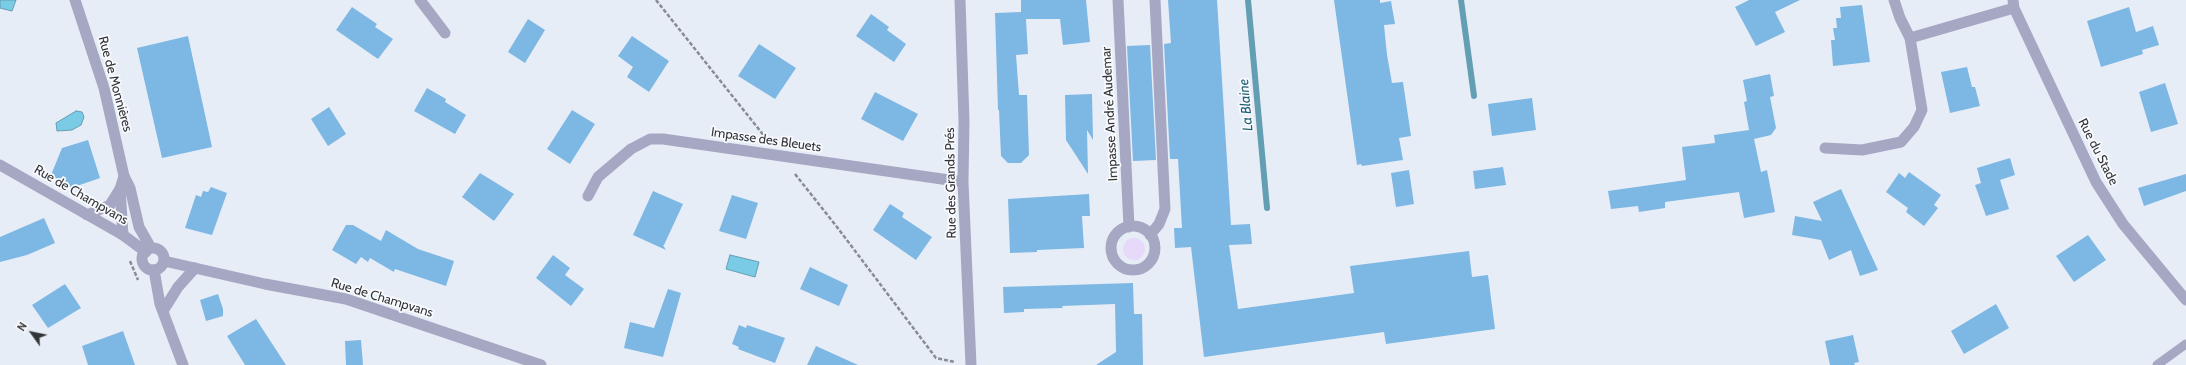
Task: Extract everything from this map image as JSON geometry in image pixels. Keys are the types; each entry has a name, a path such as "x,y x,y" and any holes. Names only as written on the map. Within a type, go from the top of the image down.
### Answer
{"street":[{"name":"Rue de Monnières","path":"75,0 87,32 104,88 124,176 130,188 139,227 148,250"},
{"path":"420,0 445,32"},
{"name":"Rue des Grands Prés","path":"960,0 964,120 963,182 971,365"},
{"name":"Impasse André Audemar","path":"1118,0 1129,227"},
{"path":"1150,235 1159,224 1165,209 1155,0"},
{"path":"1825,148 1862,150 1901,142 1914,127 1922,110 1910,38 1900,18 1894,0"},
{"path":"1910,38 2013,4"},
{"name":"Rue du Stade","path":"2013,4 2096,182 2123,224 2186,300"},
{"name":"Impasse des Bleuets","path":"588,196 598,177 630,148 650,139 662,139 963,182"},
{"name":"Rue de Champvans","path":"0,165 148,250"},
{"name":"Rue de Monnières","path":"86,215 110,206 120,189 124,176"},
{"name":"Rue de Monnières","path":"120,189 123,235"},
{"path":"1129,227 1142,228 1150,235 1155,244 1155,251 1149,263 1138,270 1124,268 1114,258 1112,243 1120,231 1129,227"},
{"path":"148,250 161,252 164,261 160,267 154,270 144,265 143,258 148,250"},
{"name":"Rue de Champvans","path":"164,261 346,299 541,365"},
{"path":"163,311 178,287 195,268"},
{"path":"154,270 157,291 163,311 183,365"}],"lane":[{"path":"2158,365 2186,344"}],"path":[{"path":"656,0 842,233 936,358 971,365"},
{"path":"129,259 140,286"}],"shaded area":[{"path":"1134,238 1142,241 1145,249 1142,257 1134,260 1126,257 1123,249 1126,241"}],"water":[{"path":"0,0 16,0 12,11 0,8"},
{"path":"76,111 82,112 84,117 81,125 72,130 57,131 56,123"},
{"path":"730,255 759,262 755,277 726,269"}],"building":[{"path":"1021,0 1086,0 1090,42 1063,45 1060,19 1026,19 1028,54 1016,55 1019,95 1027,95 1029,155 1021,163 1008,163 1001,156 995,13 1021,12"},
{"path":"1168,0 1217,0 1231,225 1250,224 1252,244 1229,245 1238,309 1354,293 1350,266 1469,251 1472,277 1488,275 1495,329 1386,344 1384,332 1204,357 1191,247 1175,248 1174,228 1182,228 1178,159 1170,159 1164,44 1171,43"},
{"path":"1334,0 1380,0 1380,3 1391,1 1395,24 1384,25 1387,55 1392,83 1403,82 1411,136 1399,138 1403,160 1362,166 1361,164 1357,165"},
{"path":"1749,0 1800,0 1775,12 1785,32 1756,46 1735,7"},
{"path":"1862,5 1870,62 1833,66 1831,40 1835,40 1833,28 1837,28 1836,18 1841,18 1840,7"},
{"path":"352,7 377,24 375,27 393,39 378,59 336,30"},
{"path":"2129,7 2136,32 2153,26 2159,45 2142,50 2143,54 2101,67 2087,21"},
{"path":"871,14 889,27 887,30 906,44 894,62 856,36"},
{"path":"528,19 545,30 525,63 508,52"},
{"path":"188,36 212,147 162,158 137,48"},
{"path":"632,36 669,61 649,92 627,77 633,67 618,56"},
{"path":"759,44 796,68 775,99 738,76"},
{"path":"1150,45 1156,160 1133,161 1127,46"},
{"path":"1967,67 1972,87 1975,87 1980,106 1950,113 1941,72"},
{"path":"1770,74 1774,96 1770,97 1776,128 1771,135 1754,139 1761,172 1767,170 1775,212 1744,218 1739,192 1665,202 1665,208 1639,212 1638,206 1611,209 1608,191 1686,180 1682,147 1715,143 1714,135 1749,130 1744,102 1747,101 1743,80"},
{"path":"2165,83 2178,124 2151,132 2139,92"},
{"path":"427,88 446,99 445,102 466,115 455,134 414,111"},
{"path":"875,92 918,114 903,141 861,119"},
{"path":"1092,94 1093,140 1087,130 1088,174 1066,140 1065,95"},
{"path":"1532,98 1536,130 1492,136 1488,104"},
{"path":"329,107 346,134 328,146 311,119"},
{"path":"572,110 595,124 570,164 547,149"},
{"path":"88,140 100,178 71,188 51,175 62,148"},
{"path":"2010,158 2015,175 2000,180 2009,209 1986,216 1975,185 1981,183 1977,168"},
{"path":"1503,167 1506,185 1475,189 1473,171"},
{"path":"1409,170 1414,204 1396,207 1391,173"},
{"path":"1909,172 1941,195 1934,205 1938,208 1924,226 1906,212 1908,208 1886,192 1899,173 1905,178"},
{"path":"480,173 514,194 494,221 462,197"},
{"path":"2186,174 2186,191 2144,206 2138,188"},
{"path":"211,187 227,193 212,235 185,228 196,195 201,197 203,191 208,192"},
{"path":"1841,189 1878,270 1860,276 1851,250 1829,260 1821,240 1792,235 1795,216 1822,221 1813,202"},
{"path":"653,191 683,204 663,245 666,250 633,235"},
{"path":"1089,194 1090,216 1082,216 1084,248 1010,253 1008,199"},
{"path":"732,195 758,203 746,239 719,231"},
{"path":"890,204 904,213 902,217 932,237 916,260 873,230"},
{"path":"44,218 55,243 27,255 0,262 0,237"},
{"path":"346,225 353,225 381,241 386,230 418,249 454,261 446,286 395,269 394,272 370,258 368,262 361,257 356,264 332,250"},
{"path":"2088,235 2106,260 2074,282 2056,256"},
{"path":"553,255 570,268 565,275 584,289 571,306 536,278"},
{"path":"810,267 848,285 839,306 800,289"},
{"path":"1133,283 1134,314 1142,314 1143,365 1096,365 1116,352 1115,304 1024,309 1024,312 1004,313 1003,287"},
{"path":"65,284 81,308 48,328 32,305"},
{"path":"668,289 681,293 663,357 624,348 630,322 654,328"},
{"path":"218,294 223,309 223,316 206,321 200,300"},
{"path":"1996,304 2009,328 1964,354 1951,331"},
{"path":"256,319 286,365 245,365 227,336"},
{"path":"739,325 746,328 747,325 785,338 775,363 738,349 739,347 732,344"},
{"path":"123,331 135,365 88,365 82,346"},
{"path":"1853,335 1859,362 1854,363 1855,365 1830,365 1825,341"},
{"path":"361,340 363,365 346,365 345,341"},
{"path":"816,346 858,365 807,365"}],"waterway":[{"name":"La Blaine","path":"1248,0 1267,208"},
{"name":"La Blaine","path":"1461,0 1474,96"}]}
